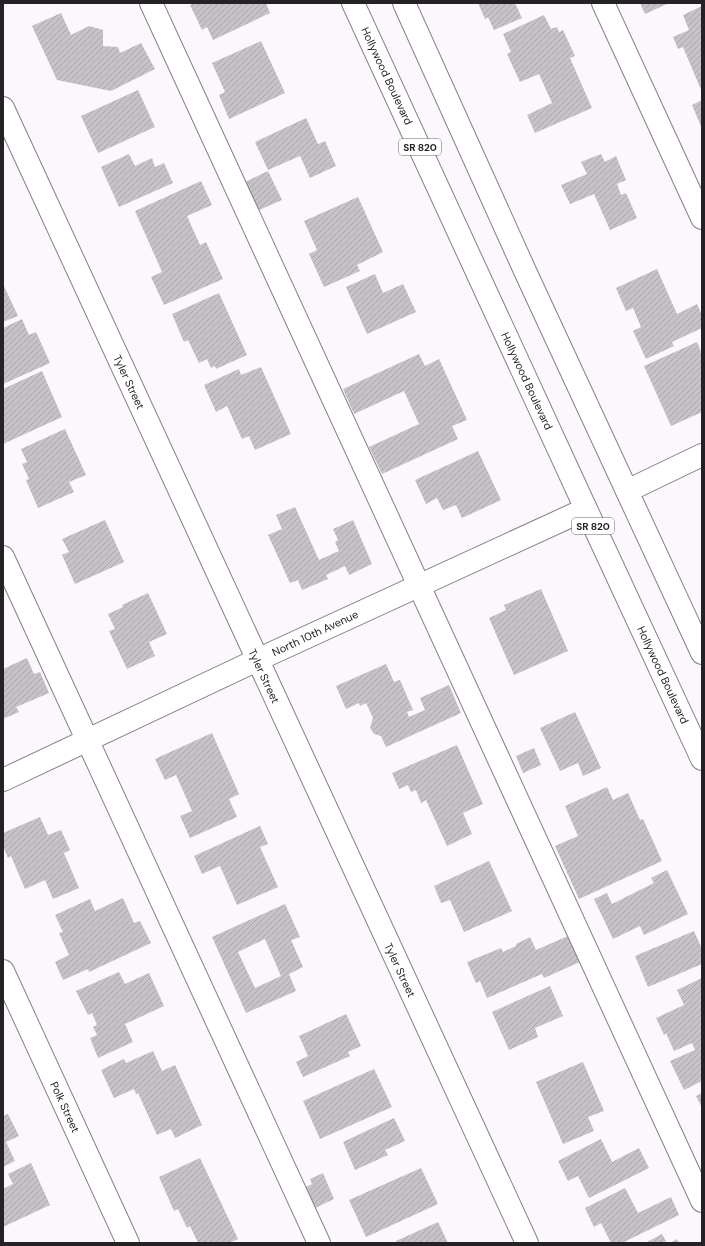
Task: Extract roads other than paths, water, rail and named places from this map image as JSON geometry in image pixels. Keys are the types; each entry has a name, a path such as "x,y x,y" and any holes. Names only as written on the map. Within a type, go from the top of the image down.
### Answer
{"street":[{"path":"151,3 702,1201"},
{"name":"Hollywood Boulevard","path":"354,3 702,759"},
{"path":"404,3 702,654"},
{"path":"603,3 702,218"},
{"name":"Tyler Street","path":"3,108 527,1243"},
{"path":"627,491 702,455"},
{"name":"North 10th Avenue","path":"3,780 257,660 586,509"},
{"path":"3,557 319,1243"},
{"name":"Polk Street","path":"3,971 128,1243"}]}
